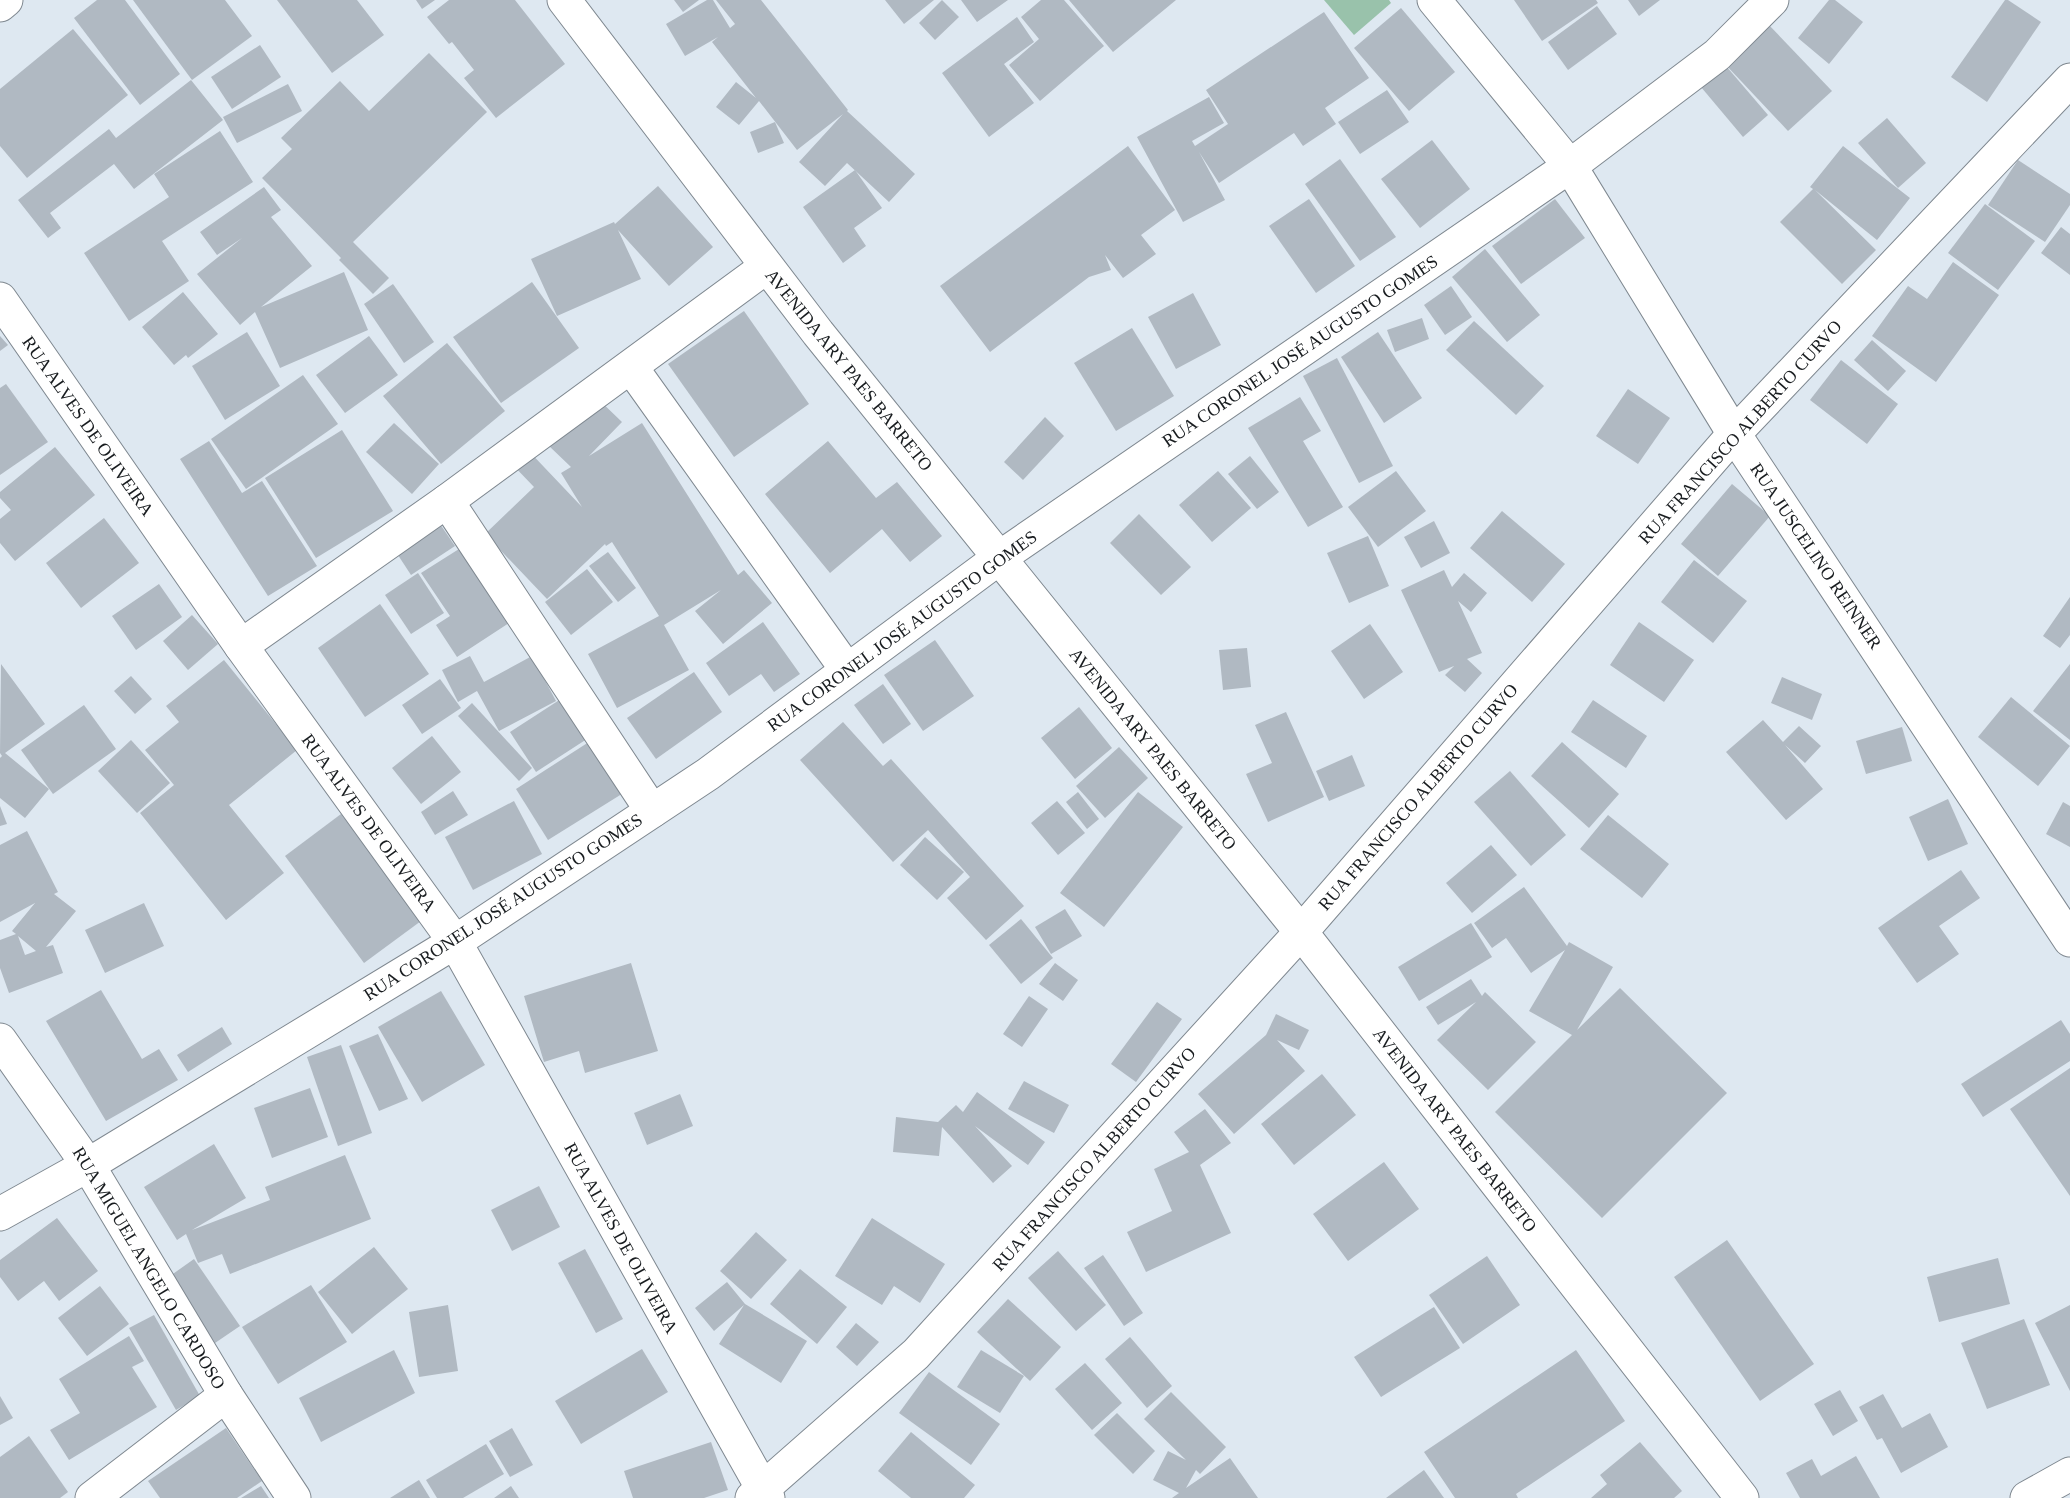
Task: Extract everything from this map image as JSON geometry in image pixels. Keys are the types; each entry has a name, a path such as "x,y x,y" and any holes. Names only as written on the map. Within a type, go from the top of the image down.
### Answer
{"street":[{"path":"0,5 6,0"},
{"name":"AVENIDA ARY PAES BARRETO","path":"564,0 766,267 1301,932 1742,1498"},
{"name":"RUA JUSCELINO REINNER","path":"1434,0 1570,166 1734,434 2070,940"},
{"name":"RUA CORONEL JOSÉ AUGUSTO GOMES","path":"0,1214 88,1165 455,942 708,774 999,558 1570,166 1717,55 1772,0"},
{"name":"RUA FRANCISCO ALBERTO CURVO","path":"761,1496 916,1354 1301,932 1734,434 2070,80"},
{"path":"241,646 447,501 766,267"},
{"name":"RUA ALVES DE OLIVEIRA","path":"0,299 241,646 455,942 761,1496"},
{"path":"631,367 848,670"},
{"path":"447,501 652,811"},
{"name":"RUA MIGUEL ANGELO CARDOSO","path":"0,1040 88,1165 226,1395 294,1498"},
{"path":"92,1498 226,1395"},
{"path":"2027,1498 2070,1474"}],"green space":[{"path":"1324,0 1389,0 1391,3 1354,35"}],"building":[{"path":"97,0 125,0 180,74 140,105 74,18"},
{"path":"133,0 225,0 252,36 192,80"},
{"path":"277,0 357,0 384,35 332,73"},
{"path":"416,0 435,0 422,9"},
{"path":"449,0 515,0 565,64 496,118 464,78 474,70 452,42 449,44 427,17"},
{"path":"674,0 699,0 683,12"},
{"path":"707,0 713,0 730,28 735,24 716,0 761,0 847,111 915,174 889,202 847,163 825,186 799,162 843,114 797,150 759,101 739,125 716,107 736,82 756,98 712,42 718,37 685,56 666,24"},
{"path":"885,0 934,0 904,24"},
{"path":"942,0 959,17 935,40 919,23"},
{"path":"961,0 1008,0 977,22"},
{"path":"1041,0 1064,0 1104,46 1040,101 1009,65 1039,39 1021,17"},
{"path":"1069,0 1176,0 1113,52"},
{"path":"1514,0 1596,0 1598,3 1542,41"},
{"path":"1628,0 1660,0 1639,16"},
{"path":"1829,0 1835,0 1863,22 1829,64 1798,38"},
{"path":"2005,0 2041,22 1987,102 1951,77"},
{"path":"1597,6 1617,34 1568,70 1548,42"},
{"path":"1401,8 1455,72 1409,111 1354,48"},
{"path":"1324,12 1369,78 1325,108 1336,124 1303,146 1294,133 1219,183 1199,152 1225,200 1183,222 1137,137 1209,97 1224,123 1192,141 1195,146 1228,124 1206,90"},
{"path":"1017,17 1034,42 1004,64 1034,103 989,137 942,73"},
{"path":"1768,24 1832,91 1788,131 1725,64"},
{"path":"73,29 128,95 27,178 0,146 0,89"},
{"path":"260,45 281,77 232,109 211,77"},
{"path":"429,53 487,112 353,242 389,278 373,294 262,178 292,149 281,138 340,81 369,111"},
{"path":"1726,66 1768,115 1743,137 1701,87"},
{"path":"191,80 223,120 134,189 114,164 50,213 61,228 48,238 18,200 109,129 116,138"},
{"path":"288,84 302,111 237,143 223,117"},
{"path":"1387,90 1409,122 1360,154 1338,122"},
{"path":"1887,118 1926,163 1898,188 1858,143"},
{"path":"775,122 784,143 758,153 750,132"},
{"path":"220,131 253,182 162,241 189,281 129,321 84,253 169,197 154,174"},
{"path":"1432,140 1470,189 1420,228 1381,179"},
{"path":"1128,146 1175,210 1141,235 1156,254 1123,278 1105,255 1111,270 1089,277 990,352 940,286"},
{"path":"1843,146 1910,198 1877,240 1815,190 1876,250 1842,284 1780,222 1813,189 1810,187"},
{"path":"1340,159 1396,237 1360,261 1305,184"},
{"path":"2018,160 2070,194 2070,205 2045,242 1988,205"},
{"path":"855,170 882,208 854,228 866,246 843,263 803,207"},
{"path":"658,186 713,247 669,286 618,230 641,279 557,316 531,259 614,222 615,224"},
{"path":"264,187 281,210 271,217 312,266 261,307 344,272 368,330 280,368 255,312 240,325 197,274 242,238 217,255 200,232"},
{"path":"1309,199 1355,266 1316,293 1269,226"},
{"path":"1555,199 1585,238 1521,284 1492,246"},
{"path":"1985,204 2035,241 1998,290 1948,253"},
{"path":"2061,227 2070,234 2070,275 2041,253"},
{"path":"1485,249 1540,315 1507,342 1452,277"},
{"path":"1953,262 1999,295 1936,382 1872,336 1908,286 1927,299"},
{"path":"532,282 579,348 501,403 453,337"},
{"path":"393,284 434,342 404,363 364,304"},
{"path":"1451,286 1472,317 1445,335 1424,305"},
{"path":"183,292 218,334 188,358 186,355 174,365 142,327"},
{"path":"1193,293 1221,345 1176,369 1148,317"},
{"path":"744,311 809,404 734,457 668,364"},
{"path":"1422,318 1429,339 1395,352 1387,330"},
{"path":"1474,321 1544,386 1516,415 1446,350"},
{"path":"1132,328 1174,396 1116,431 1074,363"},
{"path":"247,332 280,386 225,420 192,366"},
{"path":"1378,332 1422,398 1384,423 1341,357"},
{"path":"0,336 8,345 0,351"},
{"path":"369,336 398,375 345,413 316,375"},
{"path":"1872,340 1906,371 1888,391 1854,360"},
{"path":"447,343 505,411 441,464 383,396"},
{"path":"1337,358 1393,466 1359,483 1303,376"},
{"path":"1841,360 1898,404 1867,444 1810,400"},
{"path":"303,375 338,424 246,489 211,439"},
{"path":"6,384 48,442 0,475 0,388"},
{"path":"1628,389 1670,418 1638,464 1596,436"},
{"path":"595,396 622,422 589,456 642,423 738,575 744,570 772,603 723,644 695,611 721,590 664,625 689,670 617,708 588,654 659,616 612,542 606,546 605,544 547,599 485,534 534,487 510,462 525,447 582,507 561,473 571,467 548,445"},
{"path":"1300,397 1321,431 1303,441 1343,507 1308,527 1248,428"},
{"path":"1045,417 1064,436 1023,480 1004,462"},
{"path":"394,423 439,464 412,494 366,452"},
{"path":"342,430 393,511 316,558 265,478"},
{"path":"209,441 242,493 262,481 317,566 268,596 180,459"},
{"path":"828,441 876,498 897,482 942,536 910,562 882,529 830,573 765,494"},
{"path":"55,447 95,495 15,561 0,543 0,519 11,510 0,498 0,492"},
{"path":"1250,456 1279,492 1257,509 1228,474"},
{"path":"1218,471 1251,508 1212,542 1179,505"},
{"path":"1396,471 1426,511 1378,547 1348,507"},
{"path":"1732,484 1770,516 1718,576 1681,544"},
{"path":"1502,511 1565,564 1532,602 1470,548"},
{"path":"1139,514 1191,567 1161,595 1110,543"},
{"path":"104,518 139,563 81,608 46,563"},
{"path":"1434,521 1450,553 1421,568 1404,537"},
{"path":"440,524 455,546 411,575 396,552"},
{"path":"1368,536 1389,586 1349,603 1327,553"},
{"path":"459,549 509,623 457,657 436,625 450,616 421,573"},
{"path":"608,552 636,588 618,602 589,566"},
{"path":"1694,560 1747,601 1713,643 1661,602"},
{"path":"587,569 613,602 571,635 545,602"},
{"path":"1444,570 1452,587 1464,573 1487,593 1471,612 1458,601 1482,653 1467,659 1482,673 1465,692 1445,675 1454,666 1439,672 1401,590"},
{"path":"418,573 444,613 411,634 385,595"},
{"path":"159,584 182,617 136,650 112,616"},
{"path":"2070,597 2070,635 2060,648 2043,636"},
{"path":"380,604 429,674 365,717 318,648"},
{"path":"192,615 218,644 188,670 163,641"},
{"path":"763,622 800,674 774,692 761,674 729,696 706,663"},
{"path":"1639,622 1694,660 1664,702 1610,665"},
{"path":"1370,624 1403,672 1364,699 1331,651"},
{"path":"935,640 974,696 923,731 884,675"},
{"path":"1247,648 1251,687 1223,690 1219,650"},
{"path":"470,656 484,682 532,656 556,701 499,731 477,691 458,702 442,670"},
{"path":"224,660 297,750 229,805 284,873 226,920 140,813 174,785 145,750 179,722 166,706"},
{"path":"1,664 45,724 5,753 49,789 25,818 0,798"},
{"path":"2070,664 2070,740 2033,711"},
{"path":"694,672 722,712 656,759 627,718"},
{"path":"131,676 152,699 135,714 114,691"},
{"path":"1782,677 1822,694 1812,720 1771,703"},
{"path":"440,679 461,708 422,734 402,705"},
{"path":"883,684 911,724 883,744 854,705"},
{"path":"564,697 590,737 536,772 510,732"},
{"path":"2011,697 2070,746 2038,786 1978,737"},
{"path":"1593,700 1647,736 1626,768 1571,732"},
{"path":"472,703 532,768 519,781 458,716"},
{"path":"84,705 116,749 53,794 21,750"},
{"path":"1079,707 1112,748 1075,779 1041,738"},
{"path":"1286,712 1324,797 1268,822 1246,774 1272,763 1255,725"},
{"path":"1763,720 1783,742 1799,726 1821,746 1805,763 1785,745 1823,789 1786,820 1726,752"},
{"path":"843,722 883,766 891,759 1024,906 986,940 947,898 970,877 928,830 893,862 800,760"},
{"path":"1902,727 1912,761 1866,774 1856,741"},
{"path":"432,736 461,772 421,804 392,768"},
{"path":"131,740 170,783 137,813 98,771"},
{"path":"592,740 625,792 548,840 516,789"},
{"path":"1562,742 1619,794 1589,828 1531,776"},
{"path":"1119,747 1148,778 1105,818 1076,786"},
{"path":"1352,755 1365,786 1329,801 1316,771"},
{"path":"1510,771 1566,835 1531,866 1474,802"},
{"path":"453,791 468,815 435,835 421,812"},
{"path":"1078,792 1099,819 1087,829 1066,802"},
{"path":"1138,792 1183,827 1104,927 1060,893"},
{"path":"1948,799 1968,844 1928,861 1909,817"},
{"path":"514,801 542,854 473,890 445,837"},
{"path":"1057,801 1085,833 1058,855 1031,823"},
{"path":"2063,802 2070,806 2070,847 2046,834"},
{"path":"0,806 7,824 0,826"},
{"path":"341,814 421,921 364,963 285,856"},
{"path":"1608,815 1669,864 1642,898 1580,849"},
{"path":"27,831 58,892 54,894 76,911 46,947 53,945 63,973 9,993 0,968 0,940 16,934 12,931 35,903 0,922 0,845","holes":["18,936 36,951 25,955"]},
{"path":"925,837 964,872 937,900 900,865"},
{"path":"1491,845 1517,875 1472,913 1446,883"},
{"path":"1961,870 1980,898 1939,926 1959,954 1917,983 1878,928"},
{"path":"1524,887 1567,946 1569,942 1613,967 1577,1030 1620,988 1727,1093 1602,1218 1495,1112 1572,1035 1529,1011 1565,950 1531,973 1506,938 1492,948 1474,923"},
{"path":"144,903 164,946 105,973 85,930"},
{"path":"1065,909 1082,936 1051,954 1035,927"},
{"path":"1021,919 1053,958 1021,984 989,945"},
{"path":"1471,923 1492,957 1419,1001 1398,967"},
{"path":"631,963 658,1051 585,1073 579,1051 544,1062 524,996"},
{"path":"1055,963 1078,980 1063,1001 1039,984"},
{"path":"1471,979 1482,996 1485,992 1536,1042 1488,1090 1437,1040 1476,1002 1438,1025 1426,1007"},
{"path":"101,990 142,1059 159,1049 178,1080 106,1121 46,1021"},
{"path":"441,991 485,1065 422,1102 378,1027"},
{"path":"1029,996 1048,1009 1022,1047 1003,1034"},
{"path":"1157,1002 1182,1019 1136,1082 1111,1064"},
{"path":"1276,1014 1309,1030 1299,1050 1277,1040 1305,1071 1234,1134 1198,1094 1266,1035"},
{"path":"2061,1020 2070,1034 2070,1061 1983,1117 1961,1084"},
{"path":"222,1027 232,1044 188,1072 177,1055"},
{"path":"378,1034 408,1099 379,1111 349,1046"},
{"path":"341,1045 372,1133 338,1146 307,1057"},
{"path":"2070,1068 2070,1196 2010,1109"},
{"path":"1322,1074 1356,1115 1294,1165 1261,1124"},
{"path":"1024,1081 1069,1105 1054,1133 1008,1109"},
{"path":"310,1088 328,1137 272,1158 254,1108"},
{"path":"977,1092 1045,1142 1028,1165 975,1126 1012,1166 993,1183 942,1127 939,1156 893,1152 896,1117 938,1122 956,1105 963,1112"},
{"path":"680,1094 693,1126 647,1145 634,1113"},
{"path":"1205,1109 1231,1143 1200,1165 1231,1233 1146,1272 1127,1232 1172,1211 1154,1169 1189,1152 1174,1132"},
{"path":"214,1144 246,1198 192,1230 270,1200 265,1187 345,1155 371,1219 230,1274 222,1254 198,1263 186,1234 177,1240 144,1187"},
{"path":"1384,1162 1419,1209 1348,1261 1313,1214"},
{"path":"539,1186 560,1227 512,1251 491,1210"},
{"path":"57,1218 98,1271 59,1301 44,1281 18,1301 0,1277 0,1260"},
{"path":"872,1218 945,1264 920,1303 894,1286 882,1305 835,1276"},
{"path":"756,1232 787,1260 751,1299 720,1271"},
{"path":"1727,1240 1814,1364 1760,1401 1674,1277"},
{"path":"374,1247 408,1289 352,1334 318,1292"},
{"path":"585,1249 623,1319 596,1333 558,1263"},
{"path":"1058,1251 1106,1305 1076,1331 1028,1278"},
{"path":"1103,1255 1143,1313 1124,1326 1084,1268"},
{"path":"1487,1256 1520,1305 1463,1344 1429,1295"},
{"path":"1998,1258 2010,1304 1939,1322 1927,1277"},
{"path":"194,1259 240,1326 215,1343 170,1276"},
{"path":"800,1269 847,1307 817,1344 770,1304"},
{"path":"727,1282 745,1304 807,1341 781,1383 719,1344 744,1305 714,1331 695,1308"},
{"path":"311,1285 347,1342 278,1384 242,1327"},
{"path":"100,1286 129,1324 87,1356 58,1318"},
{"path":"1008,1299 1061,1347 1030,1381 977,1332"},
{"path":"448,1305 458,1371 419,1377 409,1312"},
{"path":"2070,1305 2070,1391 2035,1323"},
{"path":"1434,1307 1460,1348 1381,1397 1354,1357"},
{"path":"154,1315 200,1396 176,1410 129,1328"},
{"path":"2024,1319 2050,1385 1987,1409 1961,1343"},
{"path":"856,1323 879,1342 857,1366 836,1347"},
{"path":"129,1336 144,1361 132,1367 157,1407 69,1460 50,1430 80,1413 59,1379"},
{"path":"1130,1337 1172,1386 1147,1408 1105,1359"},
{"path":"642,1349 668,1392 581,1444 555,1401"},
{"path":"394,1350 415,1393 321,1442 299,1398"},
{"path":"981,1350 1024,1376 1000,1413 957,1387"},
{"path":"1576,1350 1625,1421 1516,1494 1518,1498 1455,1498 1424,1452"},
{"path":"1085,1363 1122,1403 1092,1430 1055,1389"},
{"path":"929,1372 1000,1424 971,1465 899,1413"},
{"path":"1840,1390 1858,1421 1833,1436 1814,1404"},
{"path":"1171,1392 1226,1447 1200,1474 1196,1470 1186,1488 1230,1458 1258,1498 1172,1498 1179,1493 1153,1480 1168,1451 1186,1460 1144,1419"},
{"path":"1883,1394 1902,1428 1930,1413 1948,1447 1901,1473 1882,1438 1877,1440 1859,1407"},
{"path":"0,1396 13,1418 0,1425"},
{"path":"1117,1413 1155,1451 1133,1474 1094,1435"},
{"path":"226,1428 262,1481 237,1498 160,1498 148,1481"},
{"path":"512,1428 533,1465 510,1477 489,1441"},
{"path":"911,1432 975,1485 964,1498 911,1498 878,1471"},
{"path":"29,1436 68,1492 60,1498 0,1498 0,1457"},
{"path":"711,1442 728,1490 704,1498 633,1498 624,1471"},
{"path":"1640,1442 1682,1491 1674,1498 1591,1498 1607,1484 1600,1475"},
{"path":"486,1444 504,1474 463,1498 437,1498 426,1480"},
{"path":"1856,1456 1880,1498 1800,1498 1786,1473 1812,1459 1821,1476"},
{"path":"1424,1470 1444,1498 1386,1498"},
{"path":"419,1480 430,1498 390,1498"},
{"path":"261,1486 269,1498 241,1498"},
{"path":"511,1486 519,1498 494,1498"}]}
